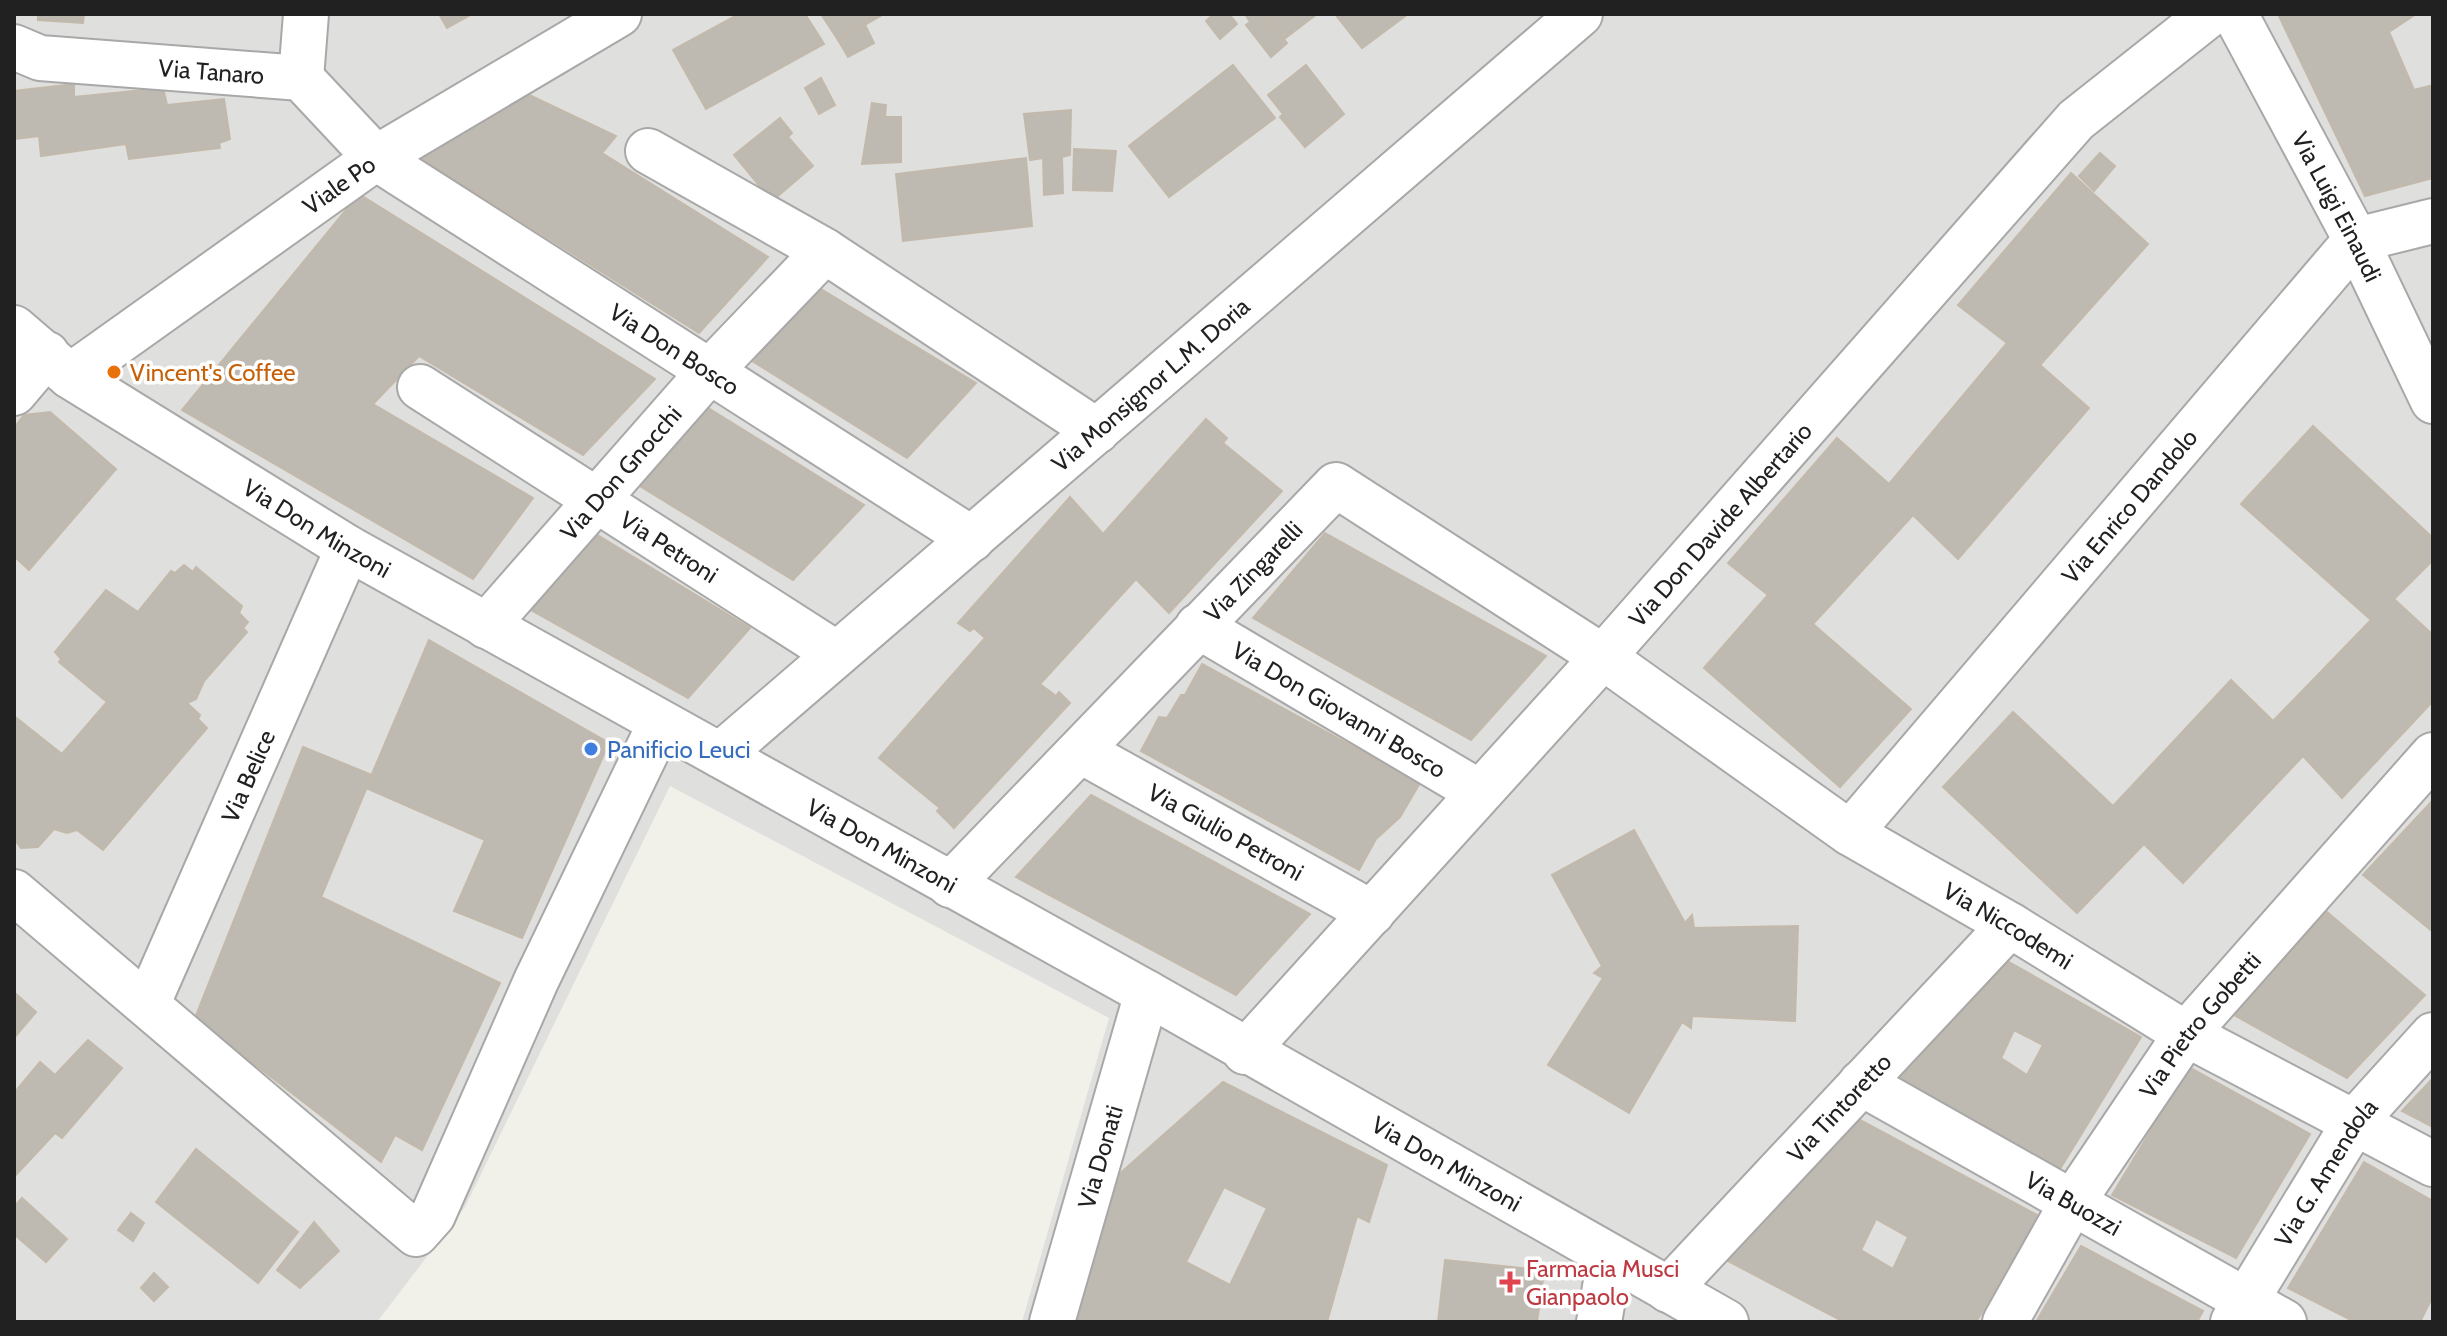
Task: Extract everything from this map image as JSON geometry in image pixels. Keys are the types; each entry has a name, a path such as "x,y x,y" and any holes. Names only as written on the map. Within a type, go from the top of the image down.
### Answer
{"street":[{"path":"306,14 301,78 376,158"},
{"name":"Viale Po","path":"14,393 43,352 619,14"},
{"name":"Via Monsignor L.M. Doria","path":"720,755 1580,14"},
{"name":"Via Don Davide Albertario","path":"1245,1052 1603,657 2076,120 2210,14"},
{"name":"Via Luigi Einaudi","path":"2235,14 2356,240 2433,401"},
{"name":"Via Tanaro","path":"14,47 40,58 301,78"},
{"path":"648,151 825,251 1097,431"},
{"name":"Via Don Bosco","path":"376,158 972,539"},
{"path":"2356,240 2433,221"},
{"name":"Via Enrico Dandolo","path":"1850,833 2356,240"},
{"name":"Via Don Gnocchi","path":"486,626 709,372 825,251"},
{"name":"Via Don Minzoni","path":"43,352 348,548 1147,993 1245,1052 1726,1322"},
{"name":"Via Petroni","path":"420,387 837,654"},
{"name":"Via Zingarelli","path":"950,885 1336,485 1603,657"},
{"name":"Via Belice","path":"148,1003 348,548"},
{"name":"Via Don Giovanni Bosco","path":"1198,626 1479,792"},
{"name":"Via Niccodemi","path":"1603,657 1850,833 2010,925 2186,1034 2356,1120 2433,1164"},
{"path":"14,892 416,1234 433,1215 536,981 660,724"},
{"name":"Via Giulio Petroni","path":"1081,751 1372,913"},
{"name":"Via Pietro Gobetti","path":"2005,1322 2072,1203 2186,1034 2433,755"},
{"name":"Via Tintoretto","path":"1668,1290 2010,925"},
{"name":"Via Donati","path":"1052,1322 1147,993"},
{"name":"Via G. Amendola","path":"2239,1312 2356,1120 2433,1035"},
{"name":"Via Buozzi","path":"1861,1083 2072,1203 2239,1312 2284,1322"},
{"path":"1599,1322 1610,1258"}],"shaded area":[{"path":"14,14 2433,14 2433,1322 1022,1322 1109,1018 670,786 465,1207 377,1322 14,1322"}],"building":[{"path":"38,14 84,14 83,23 38,20"},
{"path":"439,14 472,14 447,28"},
{"path":"739,14 805,14 824,44 706,109 673,50"},
{"path":"821,14 884,14 838,40"},
{"path":"1214,14 1229,14 1237,24 1220,39 1206,21"},
{"path":"1245,14 1264,14 1287,43 1271,57 1246,25 1250,22"},
{"path":"1264,14 1317,14 1284,39"},
{"path":"1335,14 1408,14 1362,48"},
{"path":"2278,14 2416,14 2389,32 2414,90 2433,85 2433,178 2365,196"},
{"path":"865,25 874,43 848,57 838,40"},
{"path":"1233,65 1275,118 1169,197 1129,146"},
{"path":"1306,65 1344,114 1305,147 1280,117 1283,114 1268,95"},
{"path":"821,78 835,105 819,114 805,88"},
{"path":"74,84 74,97 163,88 167,105 224,99 230,139 219,143 220,148 129,159 126,144 41,156 39,136 14,139 14,91"},
{"path":"525,93 616,136 602,153 768,257 699,333 417,156"},
{"path":"872,103 886,105 885,117 901,117 901,162 862,164"},
{"path":"1071,110 1070,155 1062,157 1063,193 1044,195 1043,158 1030,160 1024,114"},
{"path":"780,118 792,133 788,137 813,166 772,201 734,155"},
{"path":"1074,149 1116,151 1112,191 1073,190"},
{"path":"2100,153 2115,166 2094,191 2079,176"},
{"path":"1026,158 1032,226 903,241 896,174"},
{"path":"2071,173 2148,244 2040,365 2089,408 1958,559 1913,515 1813,624 1911,709 1840,787 1704,668 1768,595 1728,563 1837,438 1889,484 2007,343 1958,305"},
{"path":"359,194 655,379 583,455 419,356 373,404 533,498 473,579 182,410"},
{"path":"816,286 976,383 907,458 749,359"},
{"path":"705,406 864,505 793,580 635,483"},
{"path":"50,412 116,469 29,570 14,556 14,428 24,415"},
{"path":"1206,419 1227,438 1223,443 1282,491 1169,613 1136,579 1040,684 1056,696 1059,692 1070,703 954,828 937,811 940,808 879,758 985,638 974,628 970,631 958,623 1070,497 1103,534"},
{"path":"2313,426 2433,538 2433,560 2394,599 2433,635 2433,701 2342,798 2303,756 2183,883 2144,844 2077,913 1943,787 2013,712 2113,806 2231,680 2273,721 2371,620 2241,504"},
{"path":"591,531 750,628 688,698 522,605"},
{"path":"1325,533 1546,656 1471,740 1253,618"},
{"path":"184,565 193,572 196,567 242,606 239,613 248,622 243,628 247,632 204,681 196,699 187,703 200,715 198,719 207,728 103,850 77,830 67,833 54,829 38,847 21,848 14,839 14,716 62,754 107,702 59,662 61,659 55,652 106,590 138,612 171,571 175,573"},
{"path":"429,640 609,743 522,938 454,911 485,840 366,788"},
{"path":"1202,664 1420,783 1400,817 1376,839 1359,870 1141,751 1159,717 1167,718 1181,695 1185,695"},
{"path":"303,747 372,775 321,897 500,983 422,1150 395,1135 381,1162 195,1018"},
{"path":"1091,795 1310,914 1236,995 1016,877"},
{"path":"2433,800 2433,932 2363,875"},
{"path":"1634,830 1685,923 1692,915 1694,928 1798,926 1795,1021 1692,1016 1691,1028 1682,1022 1629,1113 1548,1065 1603,978 1594,973 1602,966 1552,875"},
{"path":"2327,912 2425,995 2347,1078 2234,1015"},
{"path":"2009,962 2141,1037 2060,1169 1894,1082","holes":["2014,1030 2043,1045 2027,1075 2001,1058"]},
{"path":"14,992 36,1012 14,1038"},
{"path":"88,1040 122,1068 62,1138 55,1133 14,1177 14,1093 40,1062 55,1075"},
{"path":"2189,1067 2310,1134 2236,1258 2112,1195"},
{"path":"2433,1078 2433,1127 2402,1111"},
{"path":"1223,1082 1387,1165 1369,1222 1357,1216 1327,1322 1067,1322 1108,1184","holes":["1224,1187 1267,1208 1230,1285 1186,1262"]},
{"path":"1860,1120 2039,1216 1976,1322 1844,1322 1726,1260","holes":["1876,1219 1908,1237 1893,1269 1861,1250"]},
{"path":"196,1149 298,1232 258,1283 156,1202"},
{"path":"2364,1162 2433,1201 2433,1296 2420,1322 2355,1322 2288,1288"},
{"path":"22,1198 67,1239 46,1262 14,1234 14,1207"},
{"path":"131,1213 144,1223 133,1241 118,1230"},
{"path":"314,1222 339,1251 300,1288 277,1270"},
{"path":"2081,1246 2203,1311 2197,1322 2036,1322"},
{"path":"1445,1260 1531,1269 1543,1279 1537,1322 1438,1322"},
{"path":"154,1273 168,1287 154,1301 141,1288"}],"place":[{"name":"Vincent's Coffee","path":"114,372"},
{"name":"Panificio Leuci","path":"591,749"},
{"name":"Farmacia Musci Gianpaolo","path":"1510,1282"}]}
